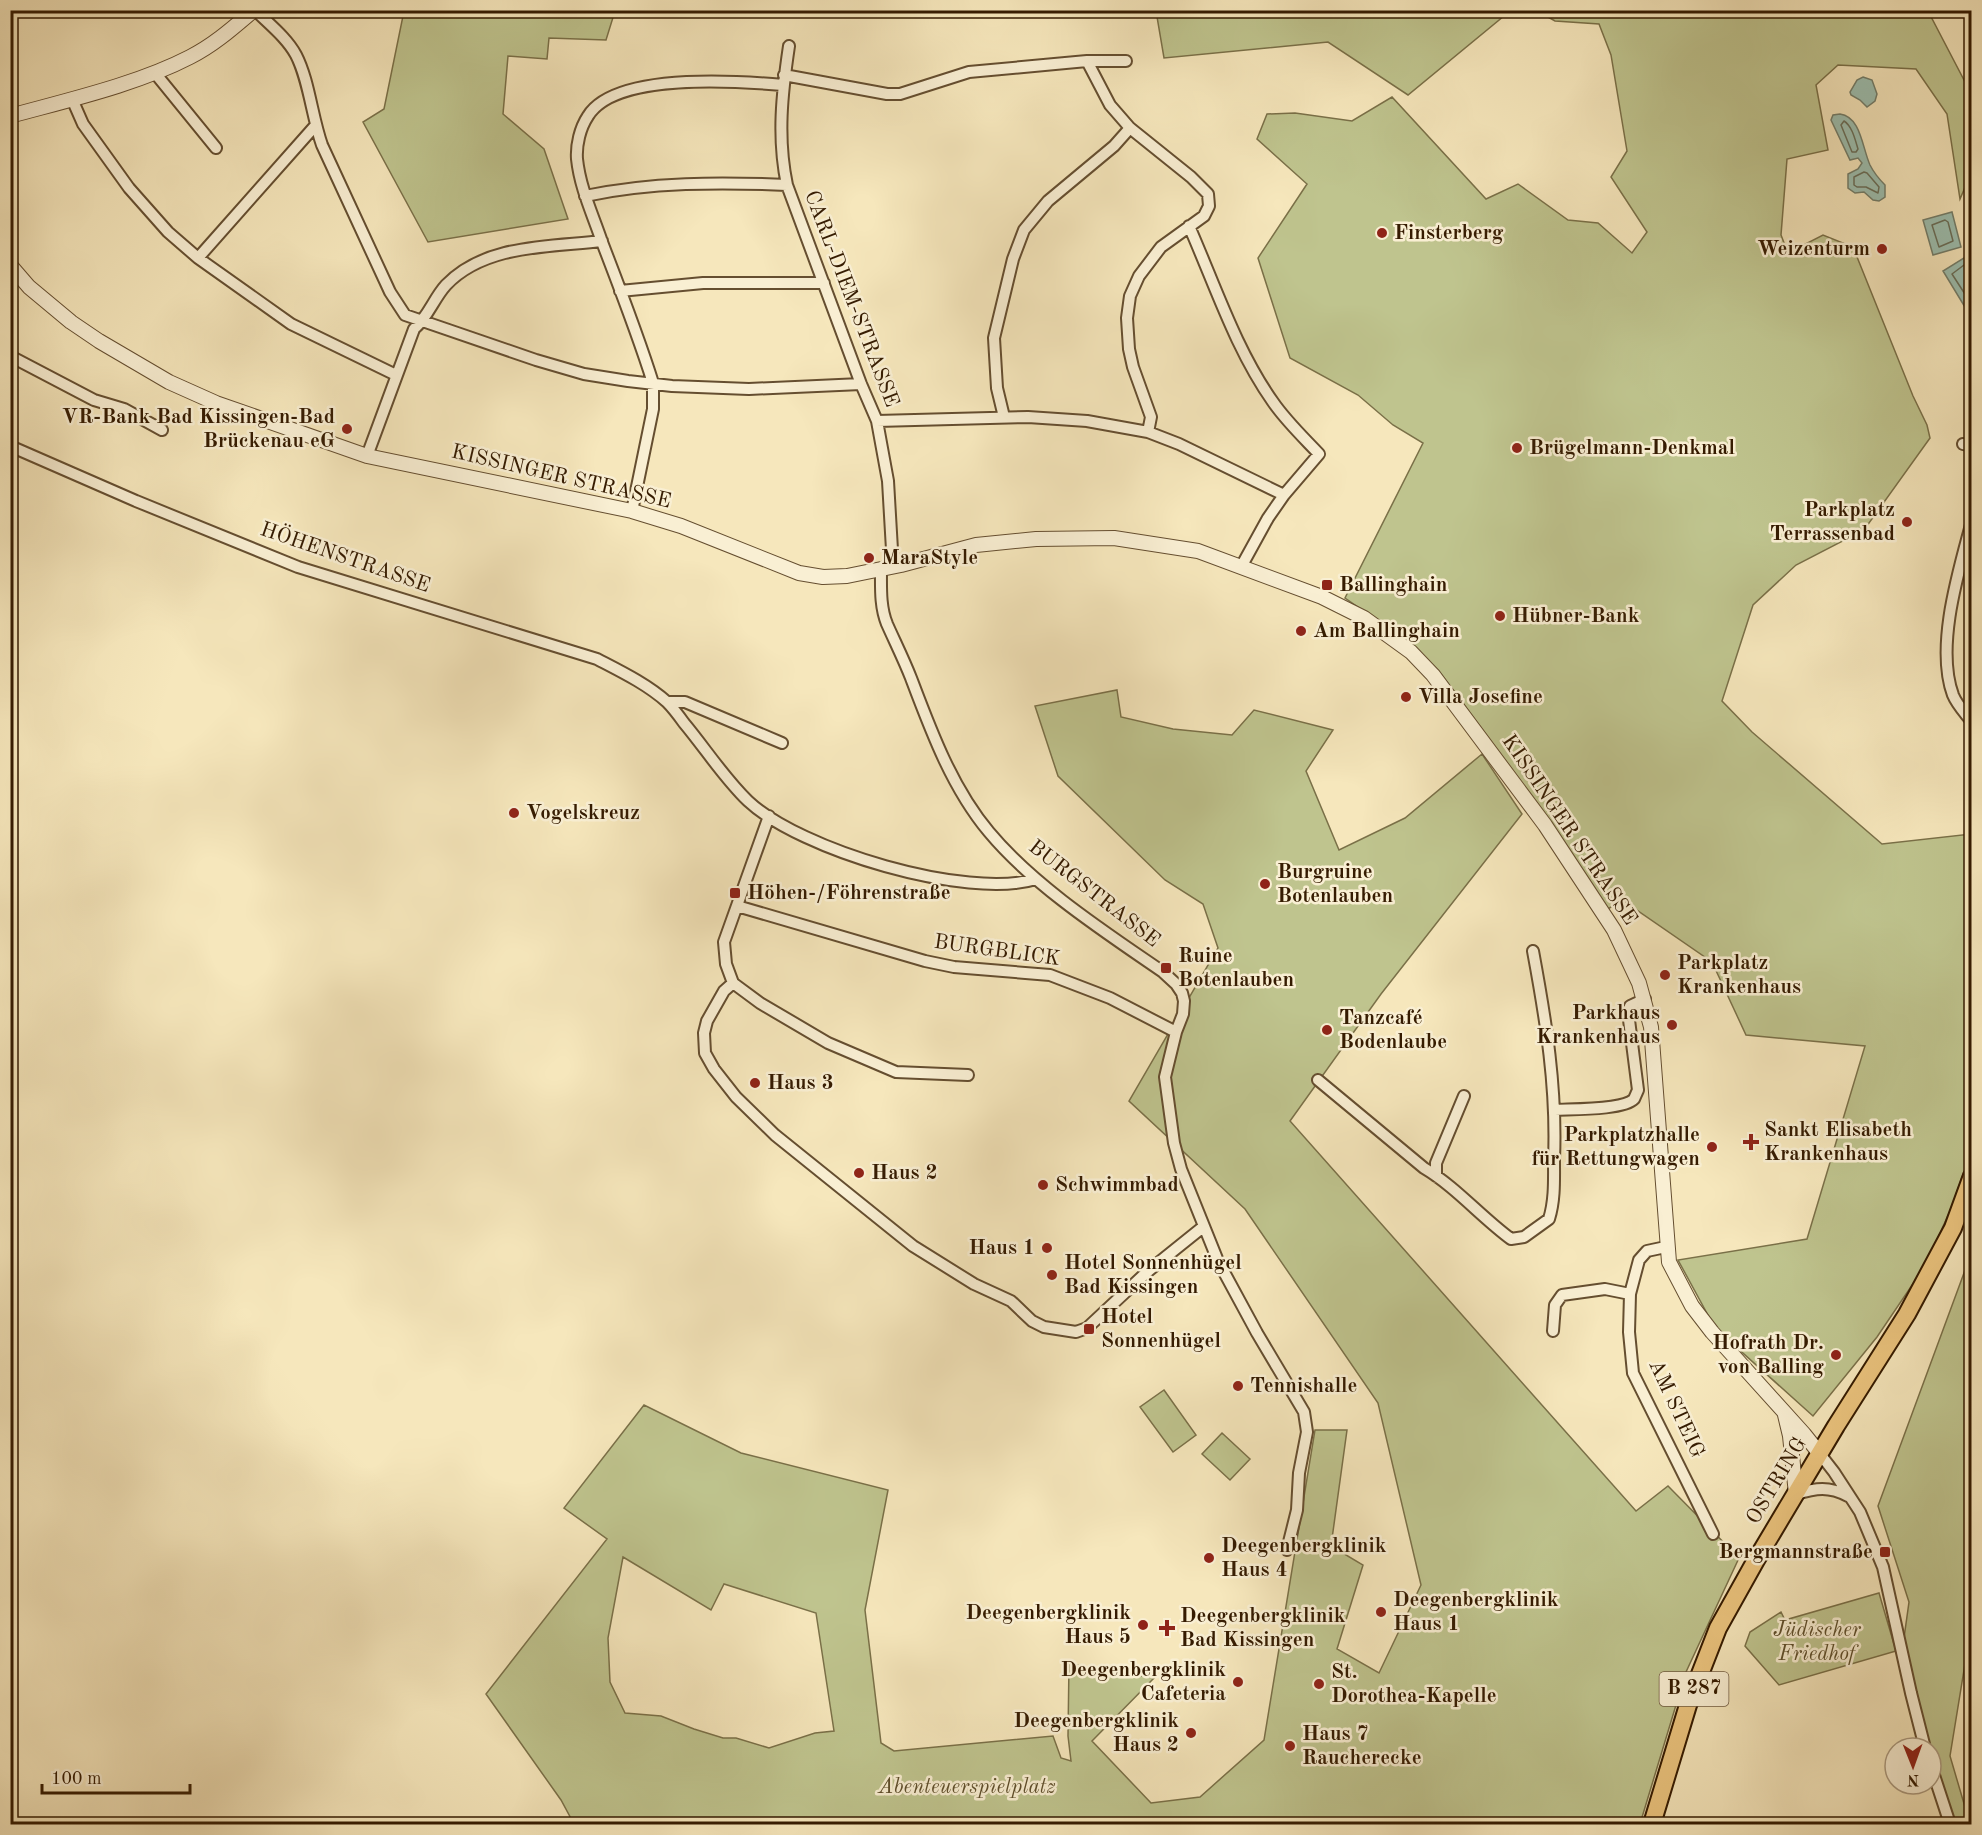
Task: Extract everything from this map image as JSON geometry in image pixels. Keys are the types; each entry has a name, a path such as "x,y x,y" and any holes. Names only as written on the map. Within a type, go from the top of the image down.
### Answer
{"main road":[{"name":"OSTRING","path":"1652,1824 1688,1705 1719,1628 1756,1560 1907,1314 1953,1228 1971,1176"}],"street":[{"path":"10,116 155,73 192,56 225,34 254,10 286,40 296,55 315,126 390,292 405,315 536,360 584,374 628,381 672,386 749,389 861,384"},
{"name":"CARL-DIEM-STRASSE","path":"789,46 780,136 782,162 787,185 877,421 888,481 887,568"},
{"path":"1087,61 1110,105 1130,128 1191,177 1208,194 1209,206 1204,216 1161,247 1139,276 1131,296 1127,318 1129,349 1151,417 1149,432"},
{"path":"632,511 653,409 653,383 585,196 577,158 579,133 588,114 609,98 651,86 679,82 784,80 900,94 969,72 1087,61 1126,61"},
{"path":"155,73 216,148"},
{"path":"72,99 83,124 129,188 168,232 198,258 291,324 396,375"},
{"path":"198,258 315,126"},
{"path":"1004,417 997,388 994,338 1013,259 1024,230 1048,201 1114,146 1130,128"},
{"path":"585,196 658,185 739,183 787,185"},
{"path":"1190,226 1242,349 1272,401 1319,454 1284,495 1268,518 1241,567"},
{"path":"367,456 414,330 423,321 446,285 467,269 488,258 510,252 602,241"},
{"name":"KISSINGER STRASSE","path":"10,265 29,287 71,322 127,360 216,403 367,456 632,511 681,526 799,573 823,577 847,576 976,545 1036,539 1091,538 1155,543 1198,551 1347,608 1411,652 1433,675 1545,825 1618,940 1640,983 1651,1027 1667,1249 1670,1262 1692,1306 1712,1332 1820,1454"},
{"path":"620,291 703,283 824,283"},
{"path":"10,357 94,400 124,409 162,430"},
{"path":"877,421 1004,417 1087,421 1149,432 1179,444 1284,495"},
{"name":"HÖHENSTRASSE","path":"10,446 136,501 298,567 597,659 628,675 667,702 748,802 769,816 826,846 905,872 940,879 1010,885 1036,879"},
{"path":"1971,521 1951,604 1948,643 1953,694 1971,722"},
{"name":"BURGSTRASSE","path":"887,568 880,592 886,622 898,644 943,757 989,832 1036,879 1176,984 1182,993 1183,1014 1165,1077 1176,1152 1218,1261 1304,1412 1307,1432 1299,1473 1297,1510 1287,1550"},
{"name":"HÖHENSTRASSE","path":"667,702 685,702 782,743"},
{"path":"769,816 724,942 726,964 733,983 760,1003 828,1043 896,1072 968,1075"},
{"name":"BURGBLICK","path":"737,906 925,961 954,967 1050,975 1110,998 1176,1032"},
{"path":"1318,1080 1436,1176 1491,1225 1511,1239 1524,1237 1549,1219 1556,1110 1547,1027 1533,951"},
{"path":"733,983 724,991 707,1021 704,1033 705,1053 714,1069 736,1096 803,1159 913,1246 974,1284 1011,1301 1032,1321 1044,1327 1076,1332 1087,1328 1147,1272 1203,1227"},
{"path":"1556,1110 1615,1106 1628,1103 1635,1098 1638,1090 1628,1012 1630,1006 1645,999"},
{"path":"1436,1176 1436,1163 1464,1096"},
{"name":"AM STEIG","path":"1667,1249 1647,1251 1639,1260 1630,1294 1629,1332 1633,1373 1713,1534"},
{"path":"1553,1331 1555,1305 1562,1295 1605,1289 1630,1294"},
{"path":"1784,1413 1790,1436 1796,1494 1823,1487 1851,1497"},
{"path":"1820,1454 1851,1497 1871,1535 1883,1567 1922,1736"},
{"path":"1941,1796 1950,1824"}],"green space":[{"path":"1156,10 1510,11 1408,95 1328,42 1164,58"},
{"path":"404,11 615,11 606,40 549,38 547,59 508,56 503,114 544,149 568,219 428,242 363,122 384,109"},
{"path":"1537,11 1928,11 1965,82 1971,118 1972,171 1960,199 1947,114 1916,69 1838,65 1816,85 1828,150 1787,159 1781,235 1788,253 1823,235 1853,247 1927,425 1930,438 1864,530 1796,565 1753,605 1722,701 1752,732 1882,844 1971,834 1971,1152 1950,1211 1925,1266 1877,1337 1813,1416 1715,1328 1678,1260 1807,1239 1865,1046 1746,1035 1712,962 1622,900 1608,909 1529,793 1439,671 1394,632 1345,598 1423,443 1393,425 1358,395 1290,358 1258,258 1307,184 1257,139 1267,114 1295,113 1352,121 1392,97 1486,199 1518,184 1568,220 1598,223 1632,253 1647,232 1611,177 1627,151 1611,55 1599,24 1555,21"},
{"name":"Abenteuerspielplatz","path":"1117,690 1121,717 1173,729 1232,735 1254,710 1333,730 1306,771 1339,850 1405,818 1482,754 1522,814 1381,994 1290,1121 1636,1511 1668,1486 1739,1558 1686,1672 1640,1824 574,1824 561,1800 486,1694 607,1539 564,1508 644,1405 741,1453 888,1490 865,1610 881,1743 894,1751 1053,1736 1061,1758 1071,1761 1068,1736 1069,1664 1154,1678 1092,1741 1151,1803 1200,1797 1264,1740 1315,1430 1347,1430 1331,1546 1363,1565 1337,1649 1379,1673 1421,1585 1378,1403 1245,1209 1129,1101 1218,948 1203,904 1165,880 1058,776 1035,706","holes":["623,1557 711,1610 724,1584 816,1613 834,1731 815,1733 769,1748 736,1738 723,1738 661,1716 625,1713 610,1682 608,1638"]},
{"path":"1971,1254 1971,1627 1950,1756 1970,1824 1955,1824 1943,1788 1943,1736 1926,1736 1904,1638 1909,1602 1878,1506"},
{"path":"1164,1390 1196,1435 1173,1452 1140,1407"},
{"path":"1222,1433 1250,1459 1230,1480 1202,1454"},
{"name":"Jüdischer Friedhof","path":"1879,1593 1896,1651 1779,1685 1745,1646 1750,1632 1781,1612 1785,1620"}],"water":[{"path":"1863,77 1872,80 1877,94 1875,101 1867,107 1850,92 1857,80"},
{"path":"1833,115 1847,116 1857,127 1870,165 1885,185 1885,197 1879,201 1873,200 1864,192 1855,193 1848,188 1848,174 1858,169 1862,163 1858,158 1850,160 1831,120"},
{"path":"1952,212 1961,247 1933,255 1923,220"},
{"path":"1967,256 1971,264 1971,317 1943,271"}],"place":[{"name":"Finsterberg","path":"1382,233"},
{"name":"Weizenturm","path":"1882,249"},
{"name":"VR-Bank Bad Kissingen-Bad Brückenau eG","path":"347,429"},
{"name":"Brügelmann-Denkmal","path":"1517,448"},
{"name":"Parkplatz Terrassenbad","path":"1907,522"},
{"name":"MaraStyle","path":"869,558"},
{"name":"Ballinghain","path":"1327,585"},
{"name":"Hübner-Bank","path":"1500,616"},
{"name":"Am Ballinghain","path":"1301,631"},
{"name":"Villa Josefine","path":"1406,697"},
{"name":"Vogelskreuz","path":"514,813"},
{"name":"Burgruine Botenlauben","path":"1265,884"},
{"name":"Höhen-/Föhrenstraße","path":"735,893"},
{"name":"Ruine Botenlauben","path":"1166,968"},
{"name":"Parkplatz Krankenhaus","path":"1665,975"},
{"name":"Parkhaus Krankenhaus","path":"1672,1025"},
{"name":"Tanzcafé Bodenlaube","path":"1327,1030"},
{"name":"Haus 3","path":"755,1083"},
{"name":"Sankt Elisabeth Krankenhaus","path":"1751,1142"},
{"name":"Parkplatzhalle für Rettungwagen","path":"1712,1147"},
{"name":"Haus 2","path":"859,1173"},
{"name":"Schwimmbad","path":"1043,1185"},
{"name":"Haus 1","path":"1047,1248"},
{"name":"Hotel Sonnenhügel Bad Kissingen","path":"1052,1275"},
{"name":"Hotel Sonnenhügel","path":"1089,1329"},
{"name":"Hofrath Dr. von Balling","path":"1836,1355"},
{"name":"Tennishalle","path":"1238,1386"},
{"name":"Bergmannstraße","path":"1885,1552"},
{"name":"Deegenbergklinik Haus 4","path":"1209,1558"},
{"name":"Deegenbergklinik Haus 1","path":"1381,1612"},
{"name":"Deegenbergklinik Haus 5","path":"1143,1625"},
{"name":"Deegenbergklinik Bad Kissingen","path":"1167,1628"},
{"name":"Deegenbergklinik Cafeteria","path":"1238,1682"},
{"name":"St. Dorothea-Kapelle","path":"1319,1684"},
{"name":"Deegenbergklinik Haus 2","path":"1191,1733"},
{"name":"Haus 7 Raucherecke","path":"1290,1746"}]}
